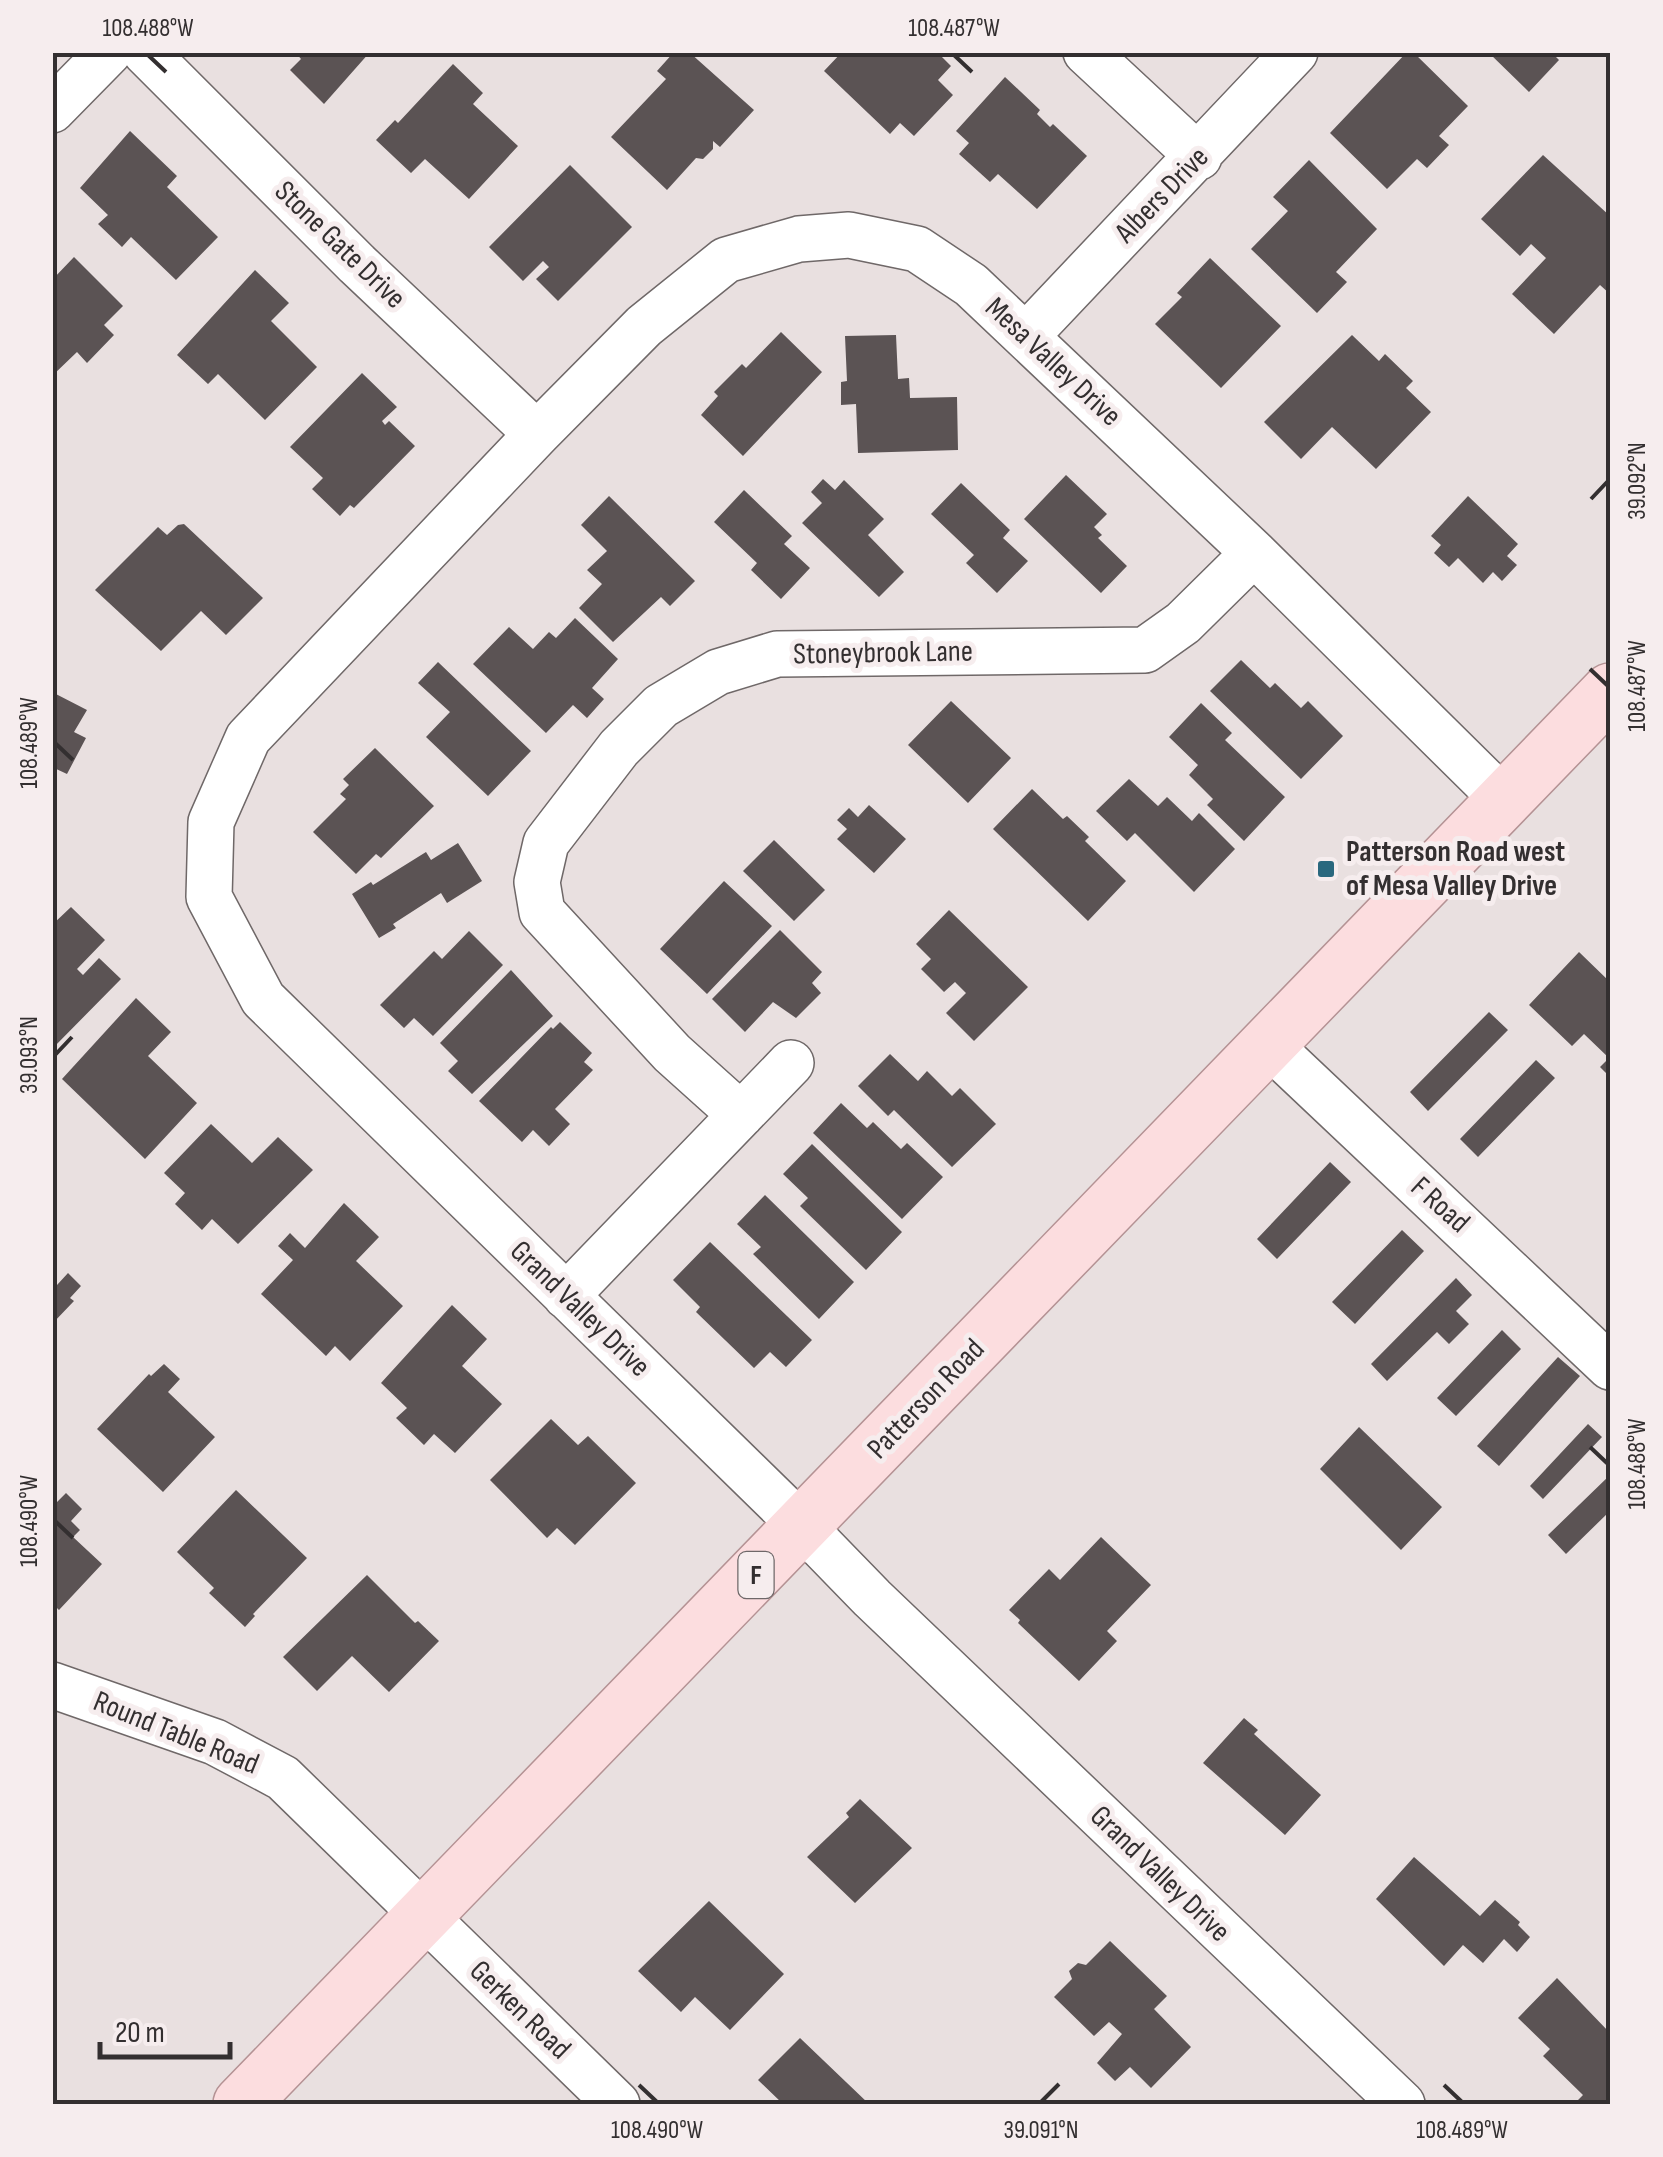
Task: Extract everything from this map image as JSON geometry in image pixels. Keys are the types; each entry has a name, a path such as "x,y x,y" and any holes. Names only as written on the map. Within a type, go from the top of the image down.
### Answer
{"main road":[{"name":"Patterson Road","path":"241,2104 1610,692"}],"street":[{"path":"52,110 109,52"},
{"name":"Stone Gate Drive","path":"145,52 357,264 536,434"},
{"path":"1086,52 1199,157"},
{"name":"Albers Drive","path":"1027,335 1296,52"},
{"name":"Mesa Valley Drive","path":"536,434 644,326 726,260 799,239 849,235 918,249 971,285 1027,335 1505,801"},
{"name":"Grand Valley Drive","path":"536,434 248,738 211,822 209,897 263,999 872,1598 1402,2104"},
{"name":"Stoneybrook Lane","path":"741,1115 672,1053 542,912 537,882 546,842 620,748 661,706 718,672 777,654 1144,650 1183,622 1254,554"},
{"name":"F Road","path":"1268,1044 1610,1367"},
{"path":"566,1296 791,1063"},
{"name":"Round Table Road","path":"52,1685 216,1742 284,1778 424,1916"},
{"name":"Gerken Road","path":"424,1916 616,2104"}],"building":[{"path":"295,52 370,52 324,104 290,70 301,59"},
{"path":"674,52 689,52 754,110 720,147 713,141 713,149 703,159 696,158 667,190 611,137 666,79 657,71"},
{"path":"842,52 937,52 951,66 938,80 953,95 914,136 900,123 890,134 824,71"},
{"path":"1407,52 1413,52 1468,106 1439,136 1449,145 1427,168 1417,159 1387,189 1330,133"},
{"path":"1488,52 1551,52 1559,60 1529,92"},
{"path":"453,64 483,93 473,104 518,146 469,199 425,159 411,173 376,140 395,120 398,123"},
{"path":"1005,77 1040,110 1037,114 1050,127 1053,124 1087,156 1037,209 998,174 990,182 959,154 969,143 956,131"},
{"path":"130,131 177,176 167,187 218,237 176,280 131,237 122,247 98,224 108,215 80,188"},
{"path":"1543,155 1610,216 1610,294 1600,285 1554,334 1512,294 1546,258 1531,244 1520,256 1481,219"},
{"path":"1309,160 1377,229 1336,272 1347,282 1317,313 1251,249 1288,211 1273,197"},
{"path":"570,165 632,227 558,301 536,279 549,267 543,261 523,281 489,247"},
{"path":"74,257 123,306 104,325 114,335 87,363 77,352 52,376 52,280"},
{"path":"1210,258 1281,326 1221,388 1155,324 1182,297 1177,293"},
{"path":"255,270 289,303 271,321 317,367 265,420 218,374 208,384 177,355"},
{"path":"781,332 822,372 743,456 701,415 718,396 714,392 742,364 746,368"},
{"path":"896,335 898,379 909,378 910,398 957,397 958,450 858,453 856,404 841,405 841,382 847,381 845,336"},
{"path":"1352,335 1379,361 1385,354 1413,381 1406,388 1431,412 1376,469 1332,427 1301,459 1264,422"},
{"path":"362,373 397,407 382,421 385,425 389,421 415,446 354,508 350,505 340,516 312,489 323,478 290,447"},
{"path":"1066,475 1107,514 1094,527 1102,535 1098,538 1127,566 1101,593 1024,519"},
{"path":"823,479 835,490 844,480 884,519 868,535 904,572 879,597 802,523 822,503 811,492"},
{"path":"961,483 1010,530 1003,538 1028,561 997,593 966,563 974,555 931,514"},
{"path":"744,490 792,536 784,544 810,568 781,599 751,570 757,563 714,522"},
{"path":"609,496 695,581 670,606 661,597 613,642 579,608 602,584 587,570 607,551 581,525"},
{"path":"1468,496 1518,544 1507,556 1517,565 1502,581 1493,572 1483,583 1458,558 1449,567 1434,553 1441,545 1431,536"},
{"path":"184,524 263,598 226,635 201,611 161,651 95,590 158,527 167,535"},
{"path":"575,618 618,659 592,688 604,699 587,718 573,705 546,733 473,664 509,627 533,649 549,632 556,638"},
{"path":"1241,660 1270,688 1275,683 1301,708 1308,701 1343,736 1301,779 1210,691"},
{"path":"438,662 531,751 488,796 426,737 450,712 418,683"},
{"path":"52,692 87,710 74,732 86,738 67,774 52,767"},
{"path":"951,701 1011,758 968,803 908,745"},
{"path":"1201,703 1232,733 1225,740 1285,797 1244,841 1207,805 1213,799 1189,775 1198,765 1169,737"},
{"path":"375,748 434,806 381,858 376,854 356,874 313,832 346,799 340,794 349,785 343,779"},
{"path":"1129,779 1158,806 1167,797 1192,821 1199,813 1235,849 1194,892 1135,833 1127,841 1096,811"},
{"path":"1032,789 1089,837 1085,841 1126,881 1088,921 993,829"},
{"path":"869,805 906,839 874,873 837,839 847,829 837,820 849,808 858,817"},
{"path":"774,840 825,890 794,921 743,871"},
{"path":"458,843 482,881 447,903 441,893 393,924 396,928 379,938 352,894 426,852 431,860"},
{"path":"724,881 772,926 707,994 660,949"},
{"path":"71,907 105,940 77,969 83,975 99,958 121,979 52,1049 52,925"},
{"path":"949,910 1028,987 974,1041 946,1013 966,993 955,982 944,992 921,969 931,959 916,944"},
{"path":"780,930 822,972 812,983 821,993 796,1018 773,1002 745,1032 712,999"},
{"path":"469,931 503,965 433,1036 414,1018 404,1028 380,1005 434,951 442,959"},
{"path":"1579,952 1610,982 1610,1077 1600,1067 1609,1058 1584,1034 1572,1046 1529,1005"},
{"path":"511,970 553,1016 472,1094 448,1071 458,1061 440,1043"},
{"path":"136,998 171,1032 148,1056 197,1103 145,1159 62,1079"},
{"path":"1489,1012 1508,1030 1428,1111 1410,1092"},
{"path":"560,1022 592,1053 584,1062 593,1070 555,1109 570,1124 549,1146 533,1130 522,1142 479,1101"},
{"path":"890,1054 918,1081 927,1071 952,1096 960,1088 996,1124 952,1167 894,1110 888,1116 858,1086"},
{"path":"1536,1060 1555,1078 1478,1157 1460,1139"},
{"path":"841,1103 867,1128 873,1122 901,1149 907,1143 943,1177 902,1219 813,1133"},
{"path":"211,1124 252,1163 278,1137 313,1170 238,1244 212,1219 202,1230 175,1204 185,1193 164,1173"},
{"path":"812,1144 902,1232 866,1270 800,1206 808,1198 783,1174"},
{"path":"1330,1162 1351,1182 1277,1259 1257,1239"},
{"path":"765,1195 854,1282 819,1319 753,1254 761,1247 737,1224"},
{"path":"344,1203 379,1237 356,1261 403,1306 350,1361 335,1346 326,1356 261,1294 293,1260 278,1246 290,1233 305,1248"},
{"path":"1402,1230 1424,1251 1355,1324 1332,1302"},
{"path":"710,1242 812,1340 786,1367 770,1352 754,1368 696,1312 700,1307 673,1280"},
{"path":"68,1273 81,1286 70,1298 74,1301 52,1324 52,1280 57,1285"},
{"path":"1456,1278 1472,1295 1456,1311 1469,1324 1449,1344 1437,1332 1387,1381 1371,1364"},
{"path":"452,1305 487,1339 462,1366 502,1404 455,1453 434,1434 424,1445 396,1418 407,1408 381,1383"},
{"path":"1502,1330 1521,1349 1456,1416 1437,1398"},
{"path":"1558,1357 1580,1376 1499,1466 1477,1446"},
{"path":"164,1364 180,1379 168,1392 215,1437 163,1492 97,1429 149,1374"},
{"path":"551,1419 578,1445 588,1436 636,1483 575,1545 557,1528 547,1538 490,1480"},
{"path":"1588,1424 1602,1437 1543,1499 1530,1486"},
{"path":"1359,1427 1442,1507 1401,1550 1320,1469"},
{"path":"1610,1475 1610,1511 1566,1554 1548,1535"},
{"path":"236,1490 307,1558 245,1627 209,1593 214,1588 177,1552"},
{"path":"66,1493 82,1509 71,1521 80,1530 73,1537 102,1564 59,1610 52,1603 52,1498 57,1502"},
{"path":"1101,1537 1151,1585 1107,1631 1117,1641 1079,1681 1009,1610 1049,1569 1060,1580"},
{"path":"367,1575 439,1641 389,1692 352,1656 317,1691 283,1657"},
{"path":"1244,1718 1258,1730 1254,1734 1321,1795 1285,1835 1203,1763"},
{"path":"860,1799 912,1848 855,1903 807,1857 849,1817 846,1813"},
{"path":"1414,1857 1480,1916 1495,1900 1520,1922 1518,1925 1530,1937 1517,1952 1504,1939 1483,1963 1463,1945 1444,1966 1376,1899"},
{"path":"709,1901 784,1974 730,2030 695,1997 681,2012 638,1971"},
{"path":"1110,1941 1167,1996 1154,2009 1191,2047 1151,2088 1130,2067 1115,2081 1097,2063 1122,2034 1109,2022 1094,2036 1054,1997 1072,1979 1069,1971 1078,1963 1086,1965"},
{"path":"1557,1978 1610,2033 1610,2104 1574,2104 1583,2095 1543,2056 1550,2049 1518,2018"},
{"path":"800,2038 869,2104 783,2104 758,2080"}],"place":[{"name":"Patterson Road west of Mesa Valley Drive","path":"1326,869"}]}
